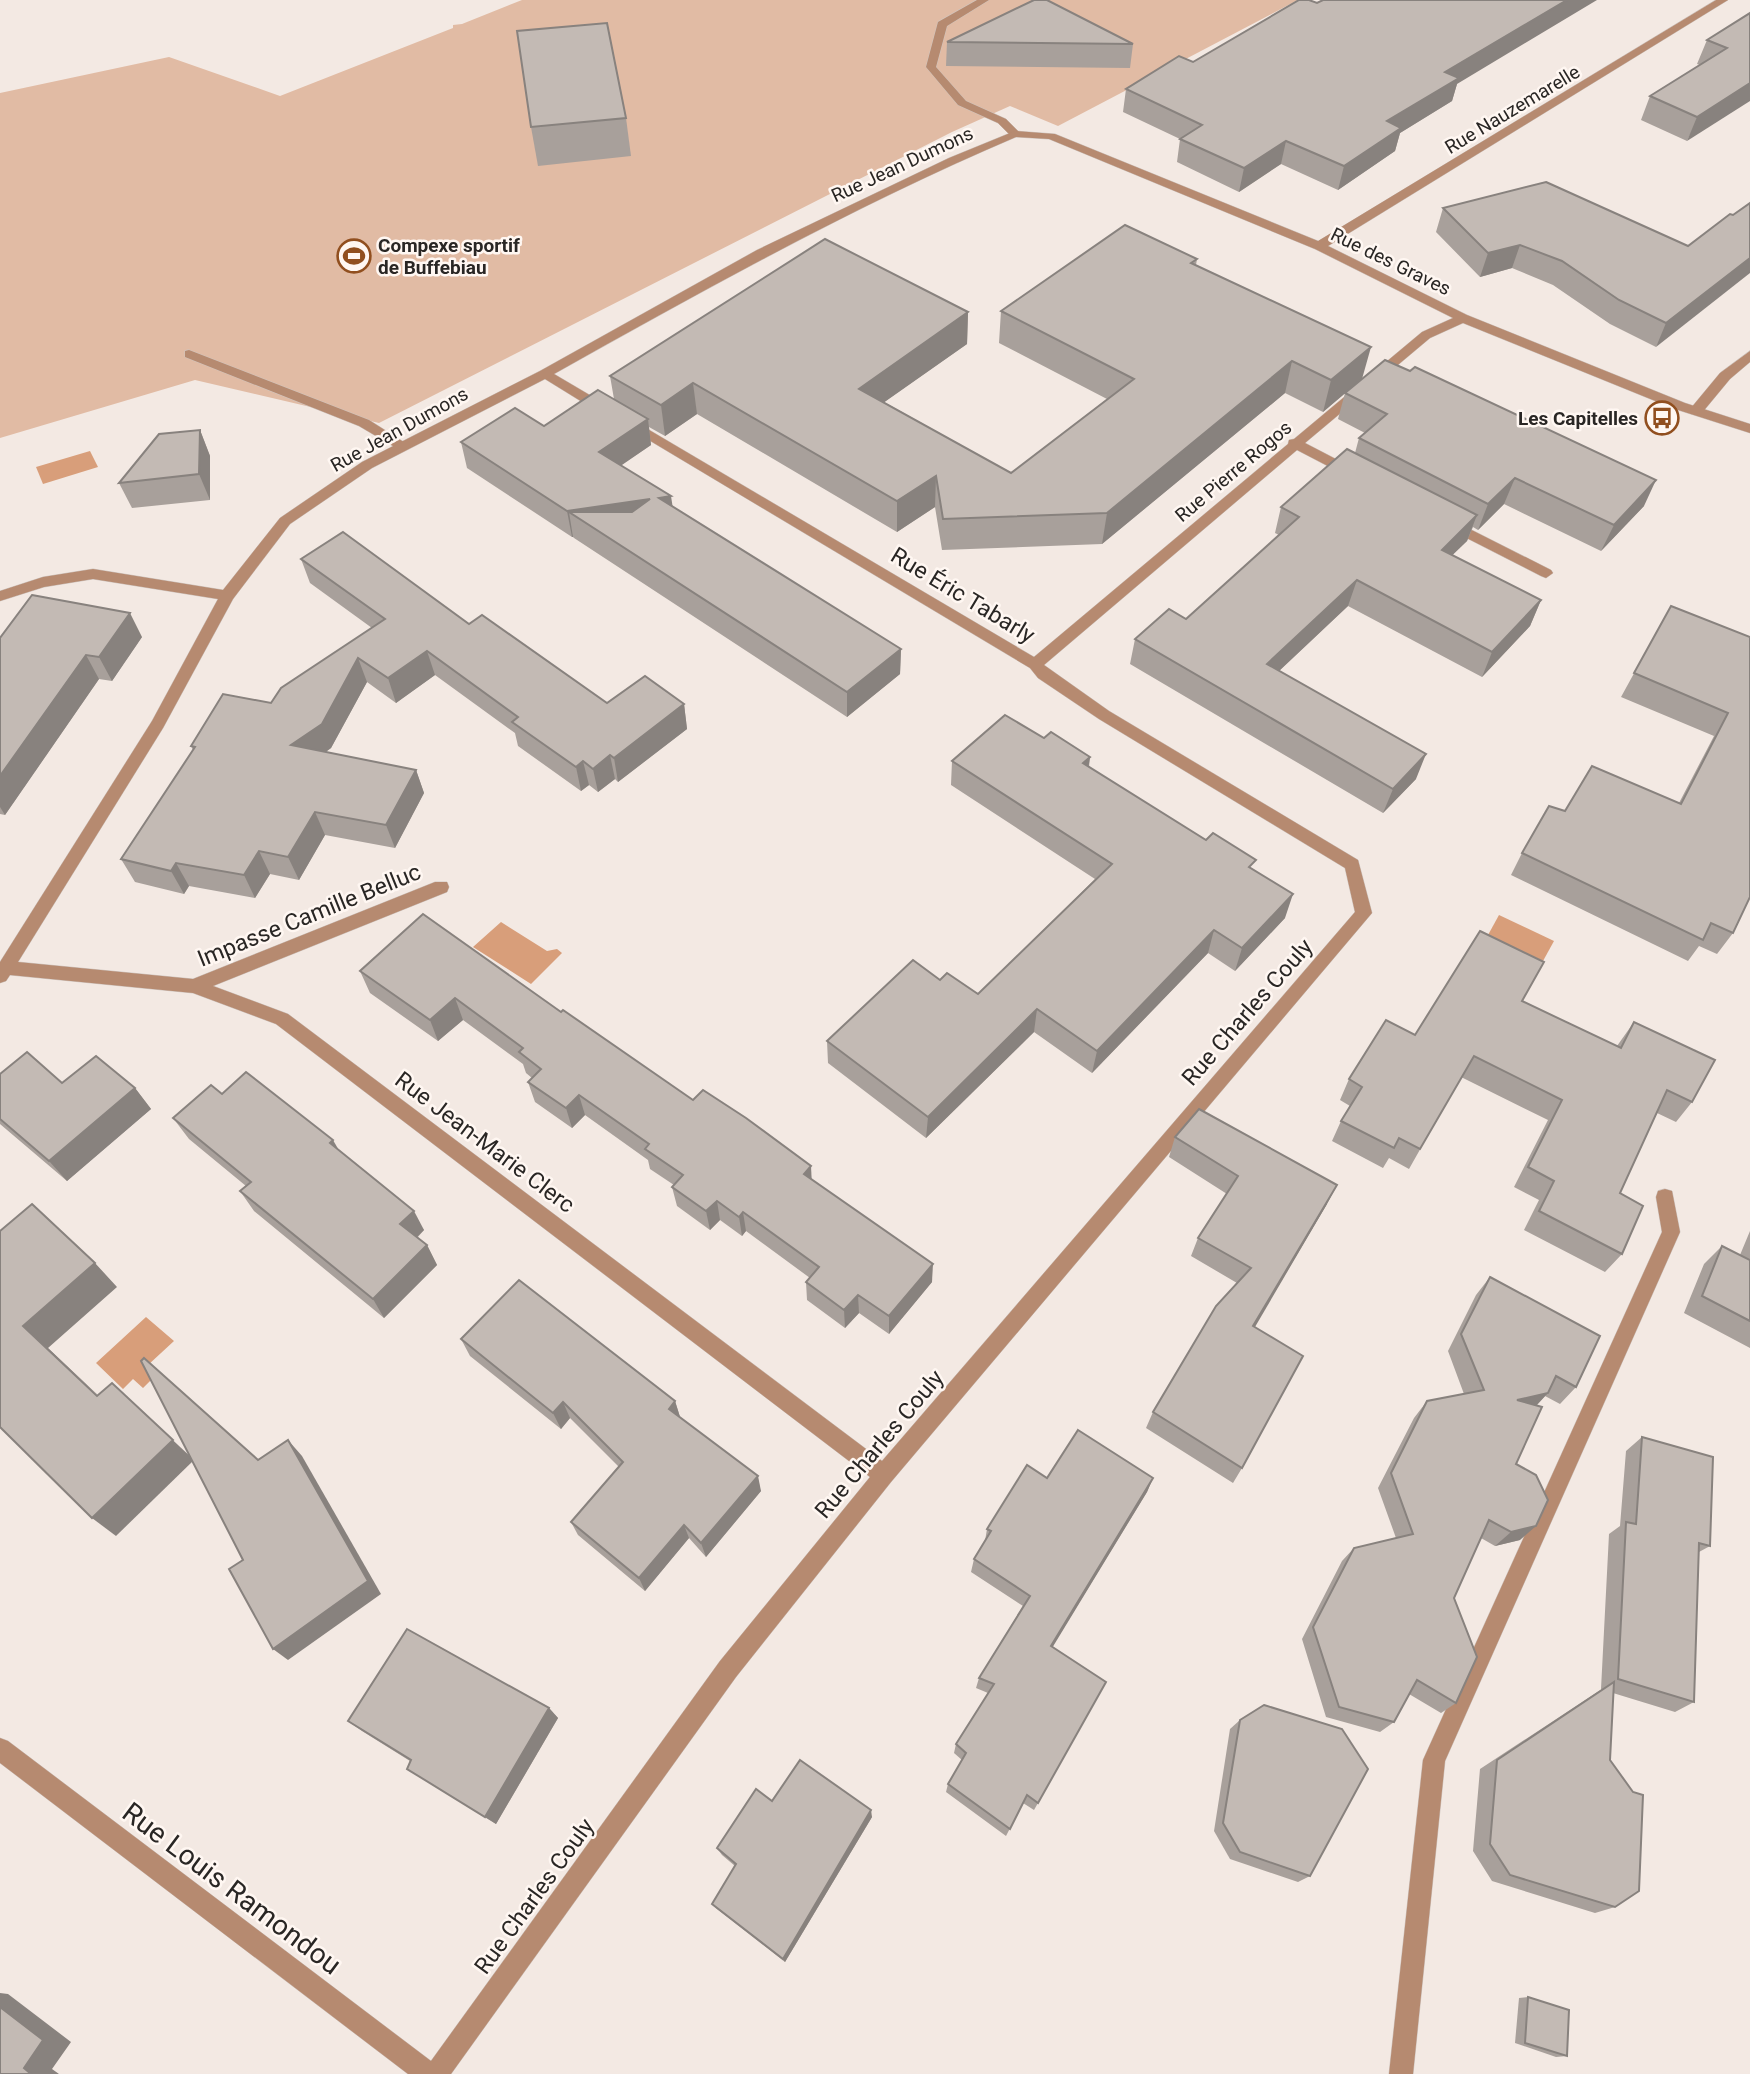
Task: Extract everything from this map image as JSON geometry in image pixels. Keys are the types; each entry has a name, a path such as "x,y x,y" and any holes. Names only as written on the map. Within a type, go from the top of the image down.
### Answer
{"street":[{"path":"984,0 942,24 931,67 962,103 1002,121 1015,134"},
{"name":"Rue Nauzemarelle","path":"1319,246 1723,0"},
{"name":"Rue des Graves","path":"1015,134 1051,136 1319,246 1463,318 1696,411 1750,429"},
{"name":"Rue Jean Dumons","path":"4,972 158,724 227,596 285,521 367,465 545,374 761,253 953,160 1015,134"},
{"name":"Rue Pierre Rogos","path":"1035,664 1294,443 1426,335 1463,318"},
{"path":"189,354 364,423 403,446"},
{"path":"1696,411 1725,376 1750,355"},
{"name":"Rue Éric Tabarly","path":"545,374 1035,664 1043,674 1104,715 1352,864"},
{"path":"1294,443 1366,481"},
{"path":"1438,518 1546,573"},
{"path":"0,596 43,582 93,574 227,596"},
{"name":"Rue Charles Couly","path":"436,2074 728,1669 884,1475 1364,913 1352,864"},
{"name":"Impasse Camille Belluc","path":"194,986 441,887"},
{"name":"Rue Jean-Marie Clerc","path":"4,972 194,986 282,1019 884,1475"},
{"path":"1401,2074 1434,1760 1671,1233 1665,1198"},
{"name":"Rue Louis Ramondou","path":"0,1749 428,2074"}],"shaded area":[{"name":"Compexe sportif de Buffebiau","path":"522,0 1298,0 1058,126 1010,106 952,132 379,423 195,380 0,438 0,93 169,57 280,96 453,28 453,25 462,24"},
{"path":"90,451 98,467 43,484 36,467"},
{"path":"1499,915 1554,941 1543,961 1488,935"},
{"path":"501,922 547,951 557,949 562,953 531,984 473,947"},
{"path":"146,1317 174,1341 148,1365 158,1373 143,1388 133,1379 123,1389 96,1363"}],"building":[{"path":"1034,0 1047,0 1133,44 947,42"},
{"path":"1299,0 1317,3 1323,0 1567,0 1445,72 1459,78 1387,121 1401,128 1344,166 1286,141 1244,168 1180,139 1202,125 1126,89 1179,56 1193,62"},
{"path":"1750,13 1750,83 1697,117 1650,96 1727,48 1707,40"},
{"path":"607,23 626,118 531,127 517,31"},
{"path":"1546,182 1688,246 1730,214 1733,215 1750,203 1750,258 1666,323 1619,300 1562,261 1520,245 1488,253 1443,208"},
{"path":"1125,225 1197,259 1191,263 1371,347 1331,380 1292,361 1107,513 943,519 936,476 897,501 693,383 661,405 610,376 825,239 968,312 859,389 1011,473 1134,379 1001,311"},
{"path":"1385,360 1410,371 1415,367 1656,480 1614,525 1515,478 1488,504 1359,438 1387,414 1345,393"},
{"path":"598,390 648,419 599,452 671,496 659,498 901,649 847,692 569,512 632,512 650,499 567,511 461,442 515,408 544,426"},
{"path":"200,430 199,474 119,483 159,434"},
{"path":"1347,449 1477,515 1442,550 1541,600 1492,652 1357,580 1267,664 1426,754 1393,789 1135,639 1169,609 1186,619 1299,517 1281,507"},
{"path":"343,532 469,624 482,615 607,703 645,676 684,704 614,758 610,755 593,769 583,761 576,767 512,722 518,717 427,651 388,678 358,658 322,724 291,745 416,770 386,825 315,812 288,857 259,851 244,875 176,863 171,871 121,859 195,747 191,746 223,694 271,703 281,688 385,619 301,559"},
{"path":"32,595 130,613 99,657 86,655 0,776 0,638"},
{"path":"1671,606 1750,637 1750,897 1733,933 1711,923 1703,940 1522,853 1549,806 1565,811 1592,766 1681,804 1728,713 1634,673"},
{"path":"1005,715 1044,738 1051,732 1090,757 1083,763 1206,840 1213,833 1256,860 1249,867 1293,894 1242,948 1214,930 1097,1051 1037,1009 928,1117 827,1041 913,960 940,980 947,973 978,994 1112,864 952,761"},
{"path":"423,914 561,1012 563,1010 693,1100 703,1090 746,1118 811,1166 804,1174 933,1264 889,1316 858,1295 844,1310 806,1282 819,1267 743,1212 739,1217 717,1201 706,1211 672,1187 683,1175 645,1149 649,1144 579,1095 566,1108 528,1082 541,1069 519,1052 523,1048 455,998 430,1020 360,971"},
{"path":"1480,931 1544,962 1522,1001 1621,1048 1634,1022 1715,1060 1692,1102 1667,1090 1620,1193 1643,1206 1622,1254 1539,1211 1554,1181 1528,1167 1562,1100 1474,1056 1420,1149 1399,1138 1394,1148 1341,1121 1362,1087 1349,1079 1386,1020 1415,1035"},
{"path":"27,1052 62,1083 96,1056 135,1088 49,1161 0,1119 0,1074"},
{"path":"246,1072 333,1140 330,1143 414,1211 400,1224 427,1245 373,1299 240,1191 251,1182 173,1118 211,1085 222,1094"},
{"path":"1199,1109 1337,1185 1253,1326 1303,1356 1242,1468 1153,1412 1216,1306 1251,1268 1198,1238 1238,1176 1175,1137"},
{"path":"32,1204 95,1263 23,1326 97,1396 112,1383 173,1440 92,1518 0,1427 0,1231"},
{"path":"1722,1246 1750,1260 1750,1321 1702,1296"},
{"path":"1490,1277 1600,1336 1576,1387 1556,1376 1548,1393 1517,1400 1542,1407 1516,1464 1536,1475 1548,1500 1536,1526 1511,1532 1489,1520 1454,1598 1477,1657 1456,1703 1417,1680 1394,1722 1339,1707 1313,1627 1354,1548 1413,1534 1391,1473 1427,1401 1484,1390 1461,1334"},
{"path":"519,1280 675,1401 669,1409 758,1476 701,1543 684,1525 639,1578 571,1522 623,1462 563,1402 553,1413 461,1339"},
{"path":"144,1358 258,1460 288,1440 368,1581 273,1649 229,1569 243,1560 141,1361"},
{"path":"1078,1430 1153,1478 1051,1646 1106,1682 1038,1803 1027,1795 1010,1829 948,1784 966,1753 956,1744 994,1684 979,1678 1030,1596 974,1559 991,1531 987,1529 1027,1465 1047,1478"},
{"path":"1642,1437 1713,1457 1710,1546 1699,1543 1694,1702 1618,1679 1626,1522 1636,1524"},
{"path":"407,1629 549,1708 485,1817 407,1769 411,1760 348,1721"},
{"path":"1614,1682 1610,1760 1633,1792 1643,1795 1639,1891 1615,1907 1510,1875 1490,1844 1497,1760"},
{"path":"1264,1705 1342,1729 1368,1769 1310,1876 1240,1852 1223,1823 1240,1720"},
{"path":"800,1760 871,1810 783,1959 712,1904 736,1864 717,1848 756,1789 772,1801"},
{"path":"1528,1997 1569,2010 1567,2056 1525,2043"},
{"path":"0,2007 43,2040 24,2068 31,2074 0,2074"}],"place":[{"name":"Compexe sportif de Buffebiau","path":"354,256"},
{"name":"Les Capitelles","path":"1662,418"}]}
